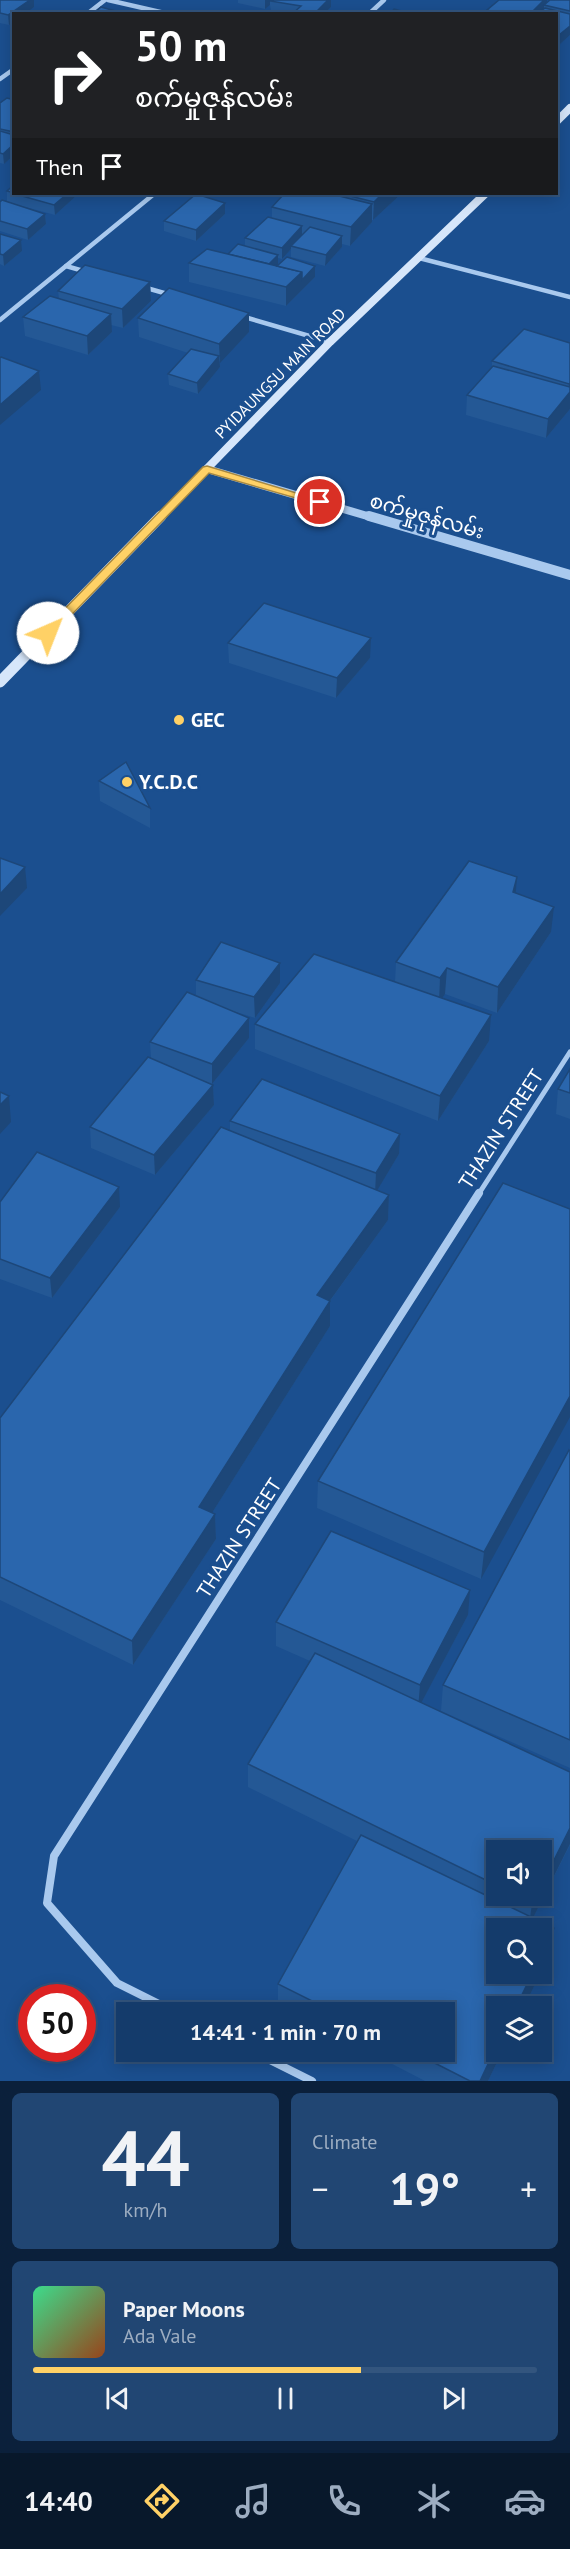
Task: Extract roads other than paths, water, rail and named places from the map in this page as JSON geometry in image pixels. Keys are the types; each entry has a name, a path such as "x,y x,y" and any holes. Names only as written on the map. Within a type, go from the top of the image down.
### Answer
{"main road":[{"path":"558,120 570,108"},
{"name":"PYIDAUNGSU MAIN ROAD","path":"0,682 330,342 483,195"}],"street":[{"path":"90,12 106,0 160,12"},
{"path":"371,12 384,0"},
{"path":"0,320 153,195"},
{"path":"419,258 570,297"},
{"path":"66,266 89,272"},
{"path":"135,285 181,297"},
{"path":"238,315 330,342"},
{"name":"စက်မှုဇုန်လမ်း","path":"207,469 570,575"},
{"name":"THAZIN STREET","path":"155,2002 117,1983 47,1903 54,1856 570,1052"},
{"path":"274,2062 312,2081"}],"place":[{"name":"GEC","path":"179,720"},
{"name":"Y.C.D.C","path":"127,782"}]}
